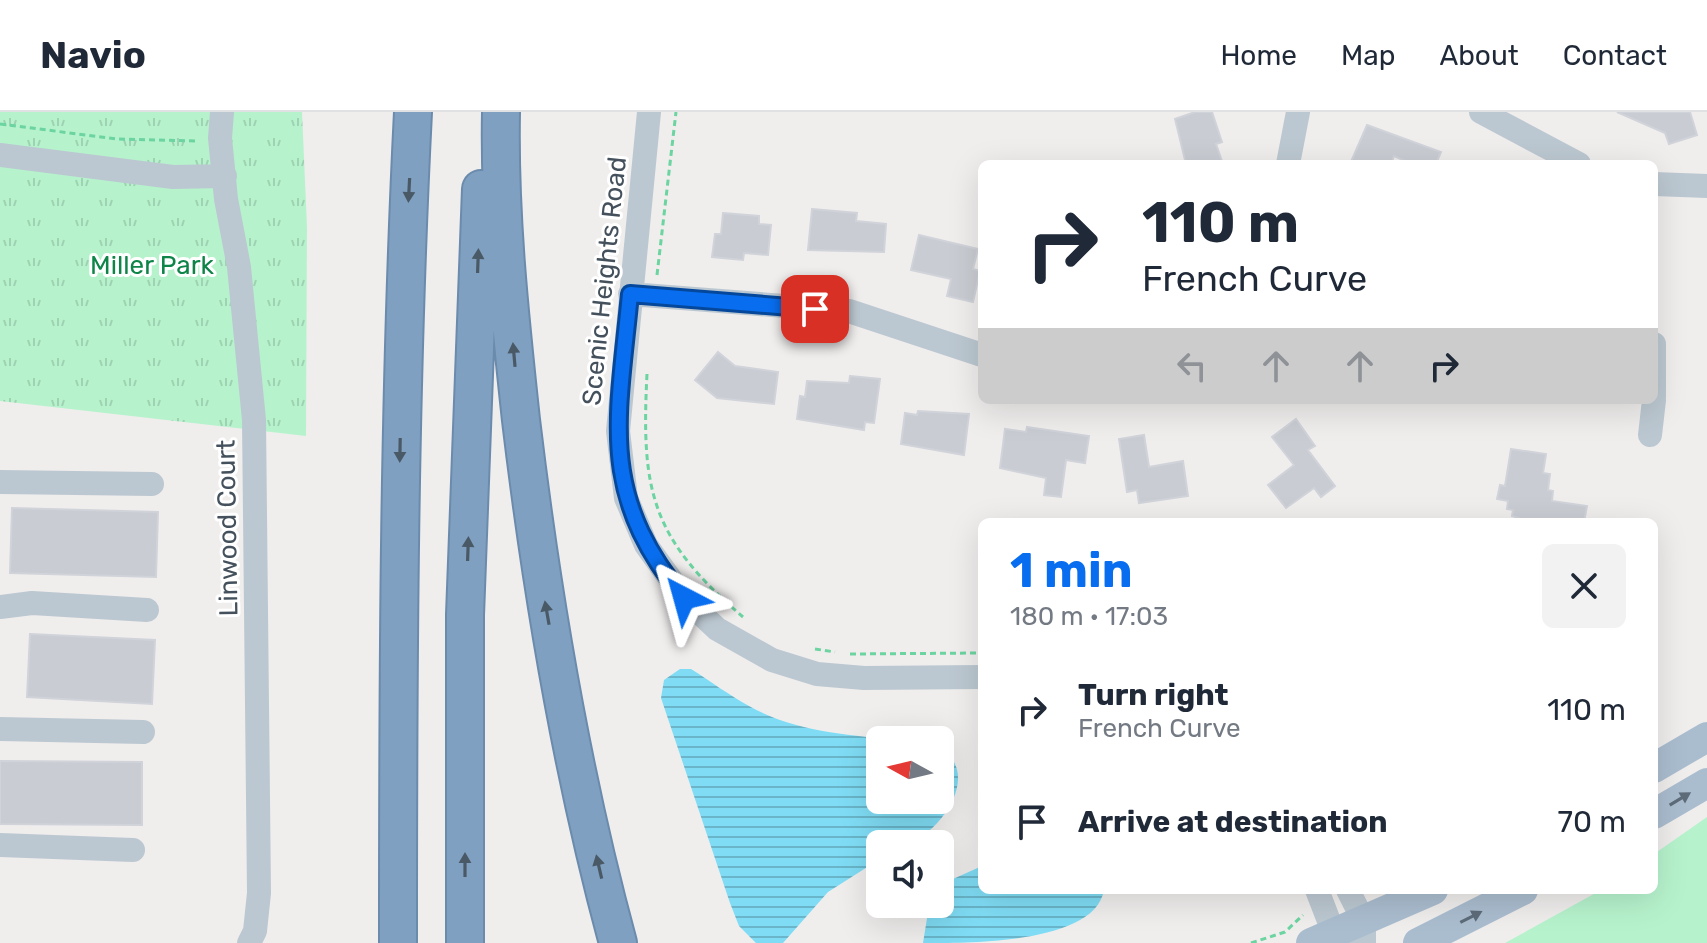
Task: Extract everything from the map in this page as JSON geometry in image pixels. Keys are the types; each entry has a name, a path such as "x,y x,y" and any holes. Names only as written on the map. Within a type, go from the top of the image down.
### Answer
{"highway":[{"path":"398,943 397,570 403,314 413,112"},
{"path":"465,943 465,615 484,112"},
{"path":"501,112 500,180 515,365 537,559 572,748 618,943"},
{"path":"380,943 380,759 397,570"}],"main road":[{"path":"1658,766 1707,737"},
{"path":"1658,812 1707,783"},
{"path":"1329,940 1364,932 1426,894"},
{"path":"1418,943 1515,894"}],"street":[{"name":"Linwood Court","path":"222,112 220,138 239,267 254,420 259,893 255,931 249,943"},
{"name":"Scenic Heights Road","path":"649,112 619,402 620,470 633,521 661,570 684,598 739,644 817,674 864,678 978,677"},
{"path":"1289,160 1298,112"},
{"path":"1481,112 1571,160"},
{"path":"0,155 173,177 225,176"},
{"path":"1658,185 1707,186"},
{"path":"630,294 849,311 978,354"},
{"path":"1650,435 1653,404"},
{"path":"0,482 152,484"},
{"path":"0,607 32,603 147,610"},
{"path":"0,729 143,732"},
{"path":"0,845 133,850"},
{"path":"1318,894 1329,940"},
{"path":"1350,894 1364,932"}],"path":[{"path":"654,296 676,112"},
{"path":"0,124 117,139 169,142 220,138"},
{"path":"647,370 644,437 648,483 653,496 669,536 701,581 746,620"},
{"path":"807,648 843,654 978,653"}],"green space":[{"name":"Miller Park","path":"0,112 302,112 307,227 306,436 0,401"},
{"path":"1707,817 1707,943 1505,943 1594,894 1658,894 1658,851"}],"water":[{"path":"680,669 691,669 749,706 785,722 866,736 866,814 944,814 930,830 866,830 866,868 828,892 783,943 756,943 739,926 730,903 661,698 664,680"},
{"path":"954,763 958,772 954,796"},
{"path":"978,868 978,894 1102,894 1096,907 1079,921 1056,930 1000,940 923,943 927,918 954,918 954,879"}],"building":[{"path":"1195,112 1212,112 1222,142 1216,144 1222,160 1185,160 1175,119"},
{"path":"1617,112 1690,112 1697,135 1669,144 1665,133"},
{"path":"1367,125 1441,152 1438,160 1403,160 1394,156 1392,160 1352,160"},
{"path":"812,209 857,213 856,221 886,224 884,252 808,250"},
{"path":"723,213 759,216 759,224 771,225 768,255 744,253 743,260 712,257 715,234 721,234"},
{"path":"919,235 978,249 973,269 978,270 978,280 973,302 947,296 951,279 911,270"},
{"path":"718,352 735,366 778,372 774,404 717,398 695,380"},
{"path":"850,376 880,379 874,423 865,422 864,430 797,419 800,396 805,397 807,381 849,383"},
{"path":"918,411 969,414 964,455 901,444 905,413 917,415"},
{"path":"1296,419 1315,446 1308,450 1335,486 1321,497 1314,488 1286,508 1268,485 1294,465 1272,437"},
{"path":"1027,427 1089,436 1085,463 1066,460 1061,497 1044,495 1046,478 1000,468 1005,429 1026,432"},
{"path":"1144,435 1149,467 1183,461 1188,496 1139,503 1137,490 1127,492 1119,439"},
{"path":"1511,449 1546,454 1543,473 1550,474 1548,490 1553,491 1552,501 1587,506 1585,518 1512,516 1513,510 1507,509 1508,501 1497,499 1500,485 1505,486"},
{"path":"12,508 158,512 156,577 10,573"},
{"path":"30,634 155,640 152,704 27,697"},
{"path":"0,761 142,762 142,825 0,824"}],"route":[{"path":"684,598 661,570 633,521 620,470 619,402 630,294 815,309"}]}
